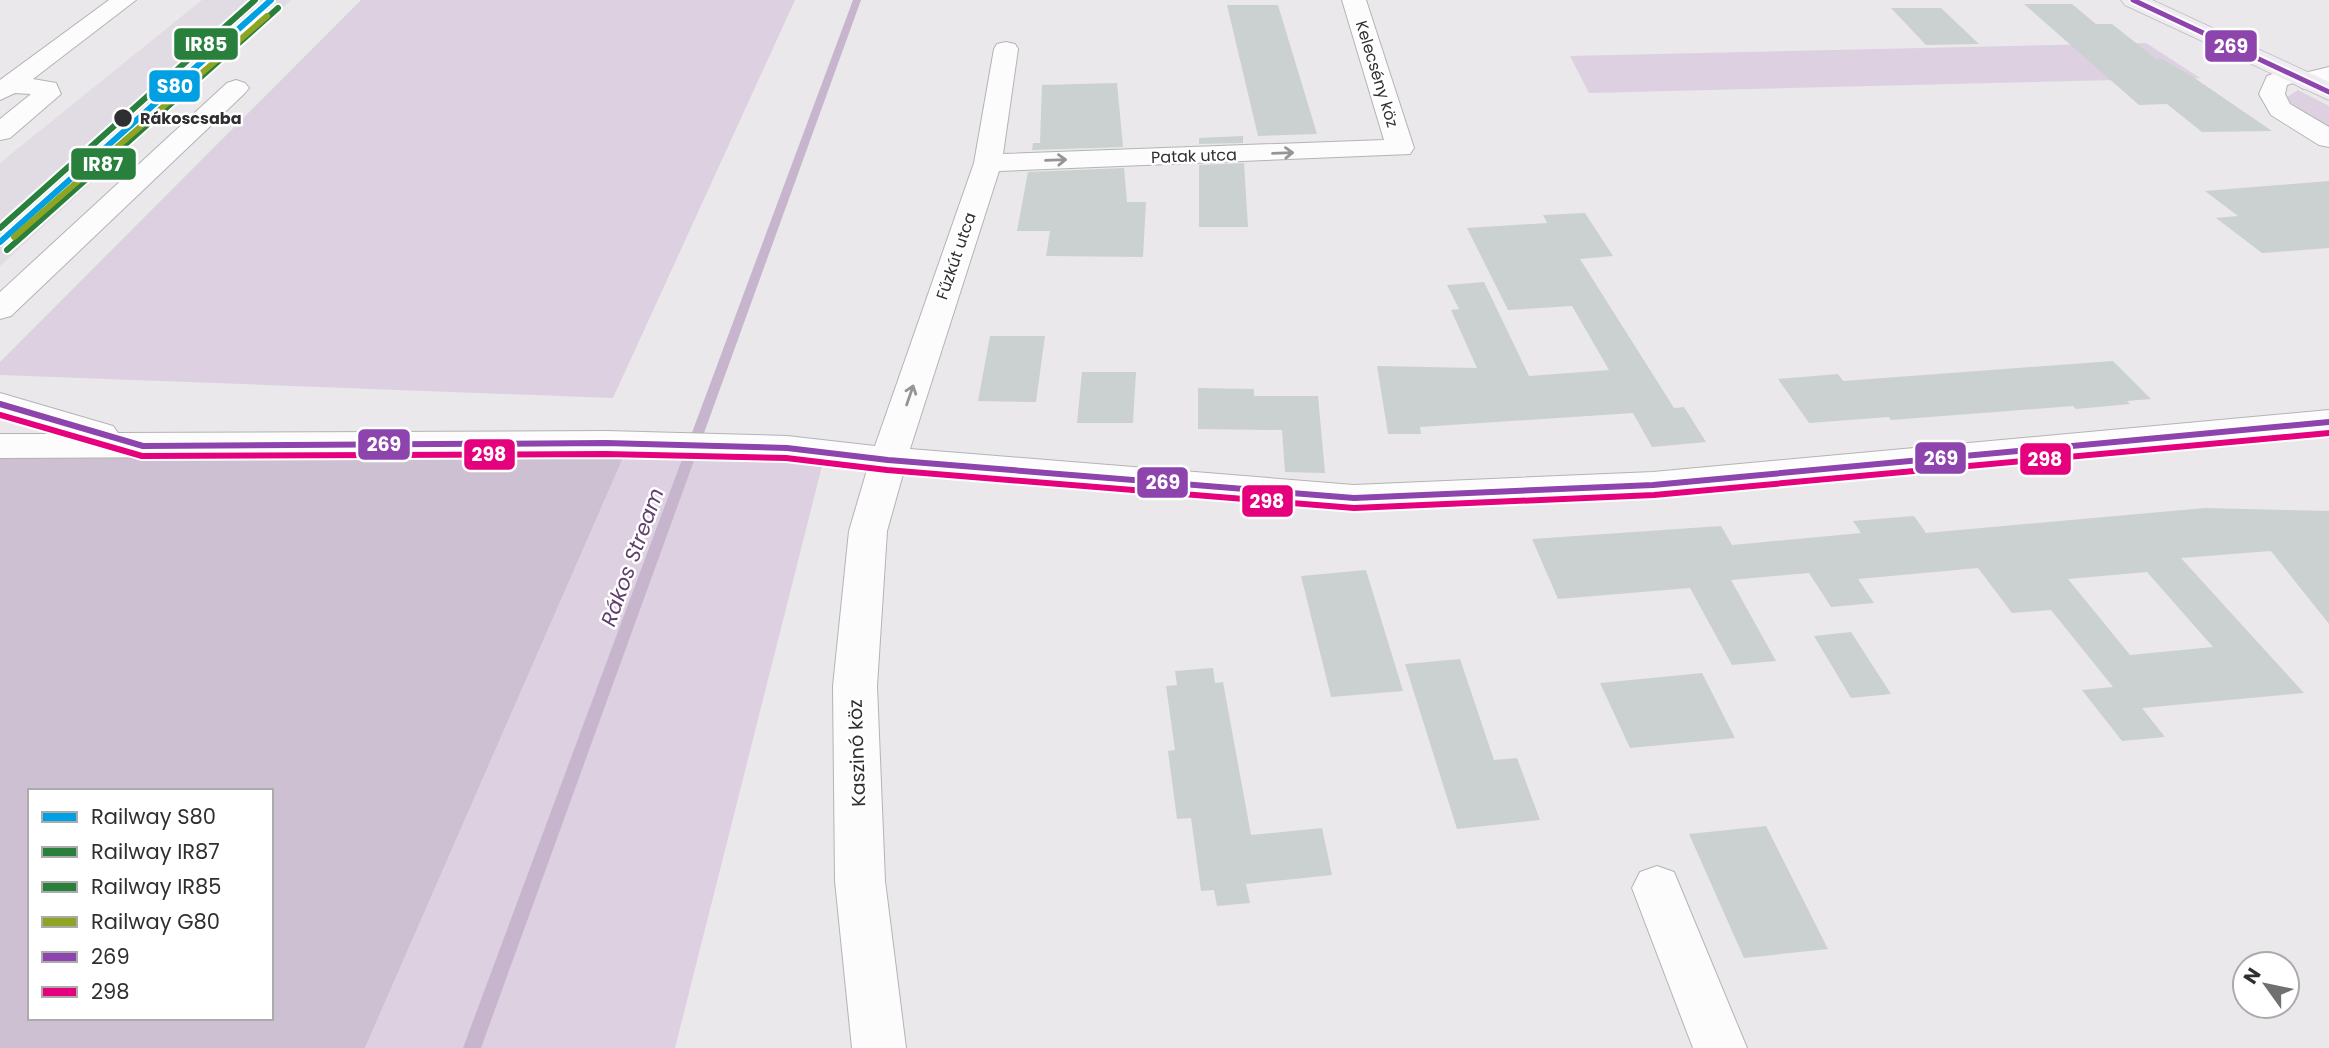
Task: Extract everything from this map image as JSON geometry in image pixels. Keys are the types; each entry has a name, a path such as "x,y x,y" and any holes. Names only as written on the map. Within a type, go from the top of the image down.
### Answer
{"main road":[{"path":"2133,0 2308,77 2329,92"}],"street":[{"path":"5,88 124,0"},
{"name":"Kelecsény köz","path":"1354,0 1400,148"},
{"name":"Fűzkút utca","path":"888,460 988,163 1006,49"},
{"path":"2308,77 2276,81 2272,94 2280,109 2329,139"},
{"path":"0,132 48,94 47,88 5,88"},
{"path":"0,309 236,88"},
{"name":"Patak utca","path":"988,163 1400,148"},
{"path":"0,404 143,446"},
{"path":"0,446 636,443 787,447 888,460 1354,498 1654,485 2329,422"},
{"name":"Kaszinó köz","path":"879,1048 860,881 855,686 867,531 888,460"},
{"path":"1657,888 1720,1048"}],"shaded area":[{"path":"202,0 291,0 0,266 0,163"},
{"path":"361,0 795,0 613,398 0,375 0,362"},
{"path":"2146,43 2200,78 1589,93 1570,56"},
{"path":"2298,90 2329,106 2329,130 2294,108 2287,97"},
{"path":"626,451 823,462 675,1048 365,1048"},
{"path":"626,451 365,1048 0,1048 0,458"}],"building":[{"path":"2024,4 2072,4 2096,24 2112,24 2156,59 2162,59 2196,79 2272,131 2202,132 2167,104 2139,105"},
{"path":"1227,5 1278,5 1317,134 1258,136"},
{"path":"1891,8 1941,8 1979,44 1926,45"},
{"path":"1117,83 1123,147 1032,150 1033,143 1040,143 1042,85"},
{"path":"1243,136 1243,143 1199,144 1199,138"},
{"path":"1244,163 1248,227 1199,227 1199,165"},
{"path":"1124,168 1127,202 1146,202 1143,257 1046,256 1050,231 1017,231 1028,172"},
{"path":"2329,181 2329,248 2262,253 2216,218 2238,216 2205,191"},
{"path":"1585,213 1613,256 1580,259 1674,408 1684,407 1706,442 1652,447 1633,413 1420,427 1421,434 1388,434 1377,366 1477,368 1451,310 1459,309 1447,285 1484,282 1529,376 1609,370 1572,306 1508,310 1467,228 1547,223 1543,215"},
{"path":"990,336 1045,336 1036,402 978,401"},
{"path":"2113,361 2151,399 2127,401 2130,404 2076,409 2073,406 1891,420 1889,417 1809,423 1778,379 1838,374 1843,381"},
{"path":"1082,372 1136,372 1133,423 1077,423"},
{"path":"1198,388 1254,389 1254,396 1318,396 1325,473 1285,472 1282,430 1198,429"},
{"path":"2205,508 2329,511 2329,624 2271,551 2181,558 2304,693 2142,708 2165,737 2122,741 2082,690 2113,687 2051,610 2012,613 1978,568 1858,579 1874,603 1831,607 1809,573 1731,580 1776,661 1732,665 1690,588 1558,599 1532,539 1721,526 1732,545 1861,533 1853,521 1914,516 1926,533","holes":["2147,572 2213,647 2130,655 2068,579"]},
{"path":"1366,570 1403,691 1331,697 1301,576"},
{"path":"1851,632 1891,694 1851,698 1814,636"},
{"path":"1460,659 1494,760 1517,758 1540,820 1457,829 1405,664"},
{"path":"1213,668 1215,683 1223,682 1251,835 1322,828 1332,875 1246,884 1250,903 1217,906 1214,890 1201,891 1191,818 1177,819 1168,751 1175,750 1166,686 1177,685 1175,671"},
{"path":"1702,673 1735,738 1630,748 1600,683"},
{"path":"1766,826 1828,949 1744,958 1689,834"}],"waterway":[{"name":"Rákos Stream","path":"472,1048 857,0"}],"rail line":[{"name":"IR85","path":"0,228 255,0"},
{"name":"S80","path":"0,242 271,0"},
{"name":"IR87","path":"7,250 278,8"},
{"name":"G80","path":"14,237 267,16"}],"transit line":[{"name":"269","path":"2133,0 2329,92"},
{"name":"269","path":"0,404 143,446 606,443 787,448 888,460 1354,498 1653,485 2329,422"},
{"name":"298","path":"0,415 142,456 606,454 786,458 887,470 1354,508 1654,495 2329,433"}],"place":[{"name":"Rákoscsaba","path":"123,118"}]}
